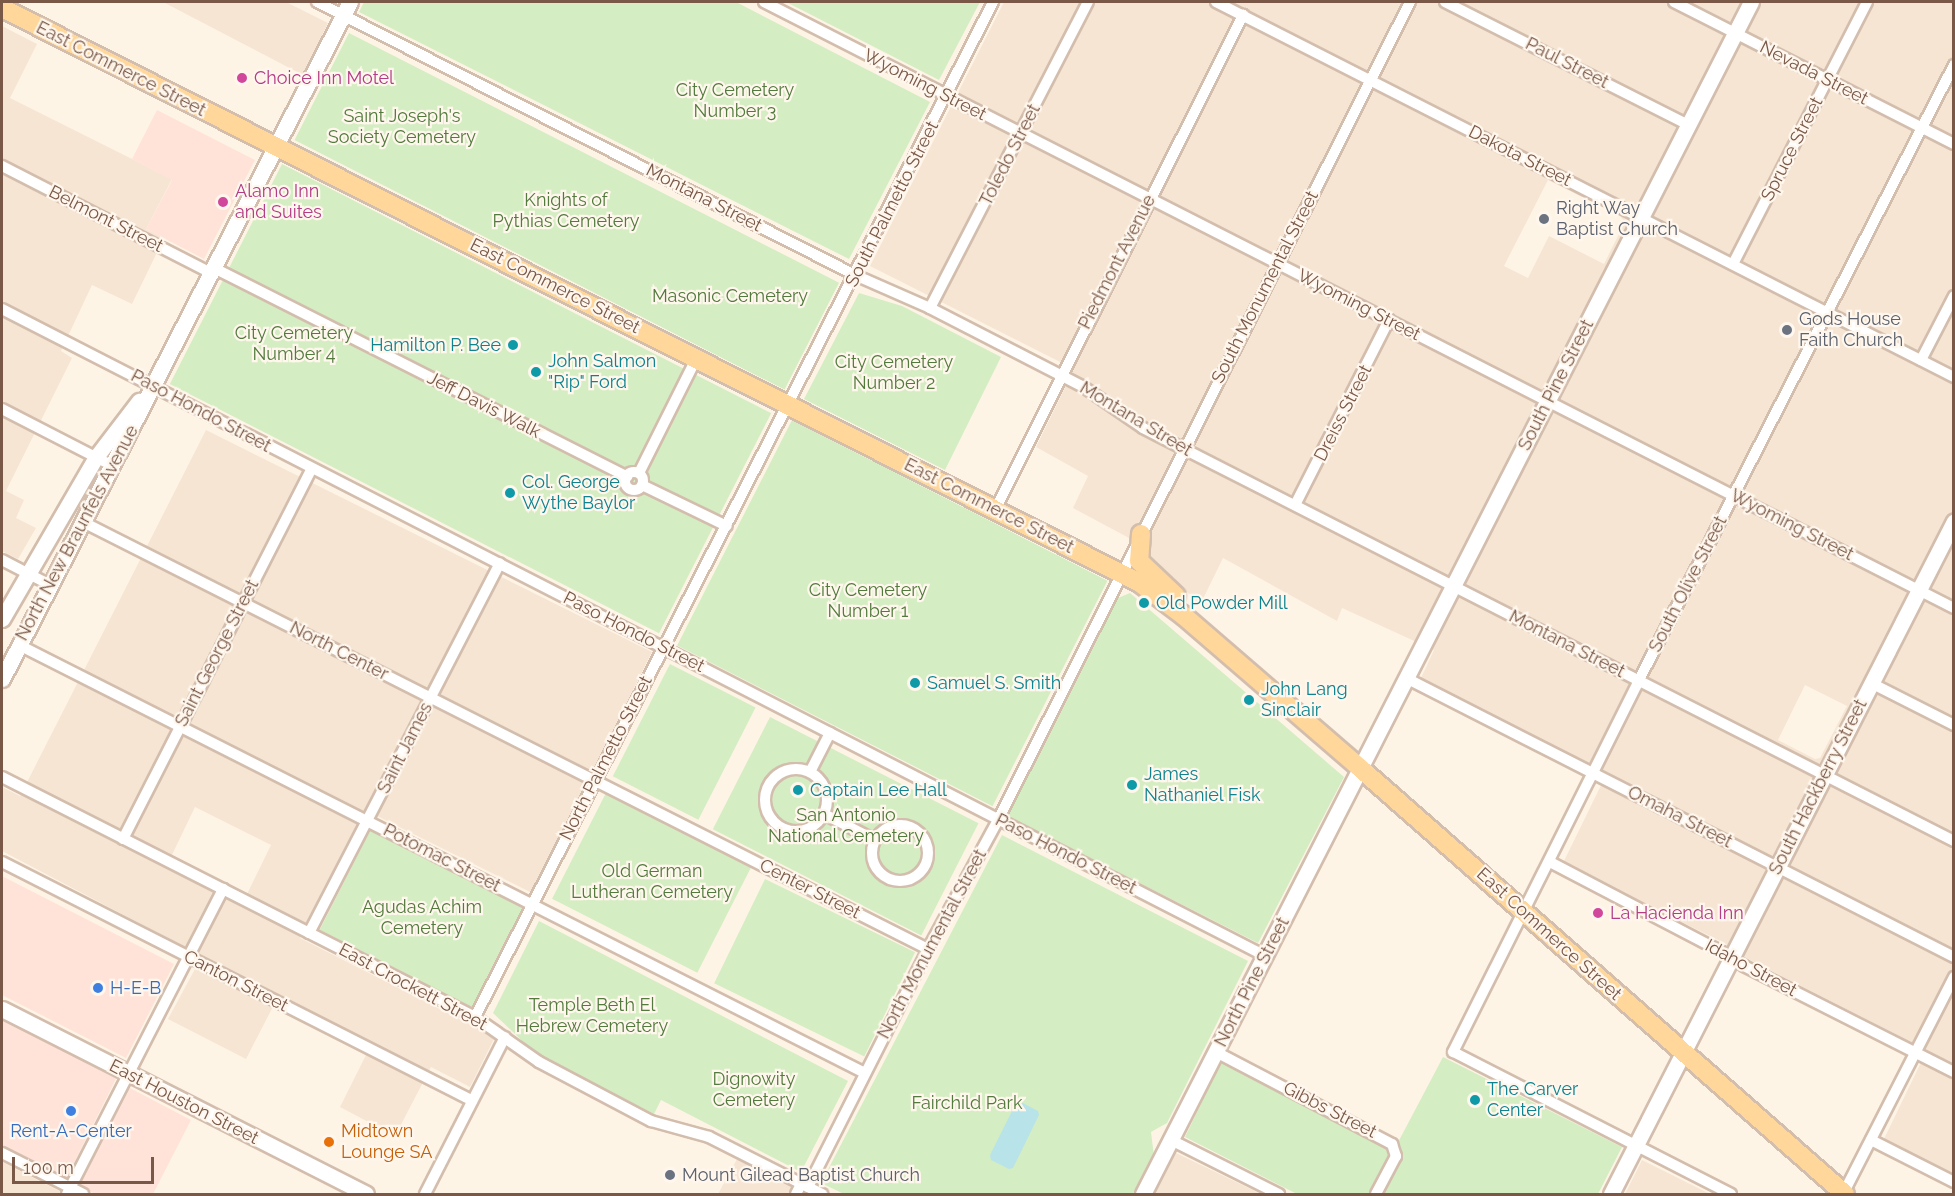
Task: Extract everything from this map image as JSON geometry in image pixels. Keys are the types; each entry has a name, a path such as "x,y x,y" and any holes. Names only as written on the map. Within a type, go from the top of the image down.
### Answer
{"main road":[{"name":"South Pine Street","path":"1361,769 1751,2"},
{"name":"East Commerce Street","path":"2,8 697,357 1121,573 1162,598 1361,769 1844,1194"},
{"name":"North New Braunfels Avenue","path":"2,680 347,8"},
{"name":"North New Braunfels Avenue","path":"2,619 26,573 96,457 122,421 153,386"},
{"name":"South Hackberry Street","path":"1611,1194 1953,521"},
{"name":"East Commerce Street","path":"1141,534 1139,561 1228,644 1251,675"},
{"name":"North Pine Street","path":"1143,1194 1361,769"},
{"name":"East Houston Street","path":"2,1009 366,1194"}],"street":[{"name":"Montana Street","path":"317,2 347,8 855,275 930,308 1060,374 1143,428 1184,450 1953,841"},
{"name":"Wyoming Street","path":"764,2 1953,608"},
{"name":"South Palmetto Street","path":"789,405 993,2"},
{"name":"Toledo Street","path":"930,308 1088,2"},
{"name":"Dakota Street","path":"1216,2 1953,377"},
{"name":"South Monumental Street","path":"1121,573 1410,2"},
{"name":"Paul Street","path":"1445,2 1688,124"},
{"name":"Nevada Street","path":"1674,2 1953,144"},
{"name":"Spruce Street","path":"1733,264 1867,2"},
{"name":"Piedmont Avenue","path":"995,510 1060,374 1243,15"},
{"name":"South Olive Street","path":"1636,1146 1453,1052 1639,680 1953,65"},
{"name":"Belmont Street","path":"2,166 212,270"},
{"name":"Jeff Davis Walk","path":"212,270 627,477"},
{"path":"1921,360 1953,296"},
{"name":"Paso Hondo Street","path":"2,309 1265,956"},
{"name":"Dreiss Street","path":"1295,505 1389,320"},
{"path":"639,473 697,357"},
{"name":"North Palmetto Street","path":"475,1017 789,405"},
{"path":"2,409 113,466"},
{"name":"Saint George Street","path":"123,839 312,468"},
{"path":"631,473 639,473 643,479 642,484 636,489 630,489 626,482 627,477 631,473"},
{"path":"642,484 727,526"},
{"name":"North Center","path":"83,522 595,780"},
{"path":"2,560 50,585"},
{"name":"Saint James","path":"309,933 500,563"},
{"name":"North Monumental Street","path":"796,1194 804,1185 865,1073 928,949 998,820 1121,573"},
{"name":"Potomac Street","path":"19,645 533,904 679,981 865,1073"},
{"name":"Omaha Street","path":"1406,678 1953,957"},
{"path":"1871,683 1953,725"},
{"path":"810,772 830,733"},
{"path":"795,768 810,772 826,790 827,806 824,814 810,828 791,830 775,823 766,809 766,793 773,778 795,768"},
{"name":"East Crockett Street","path":"2,777 475,1017 539,1062 651,1121 709,1137 822,1194"},
{"name":"Center Street","path":"595,780 928,949"},
{"path":"824,814 874,840"},
{"path":"903,825 912,827 924,838 928,855 926,863 914,877 897,881 888,878 875,866 872,858 874,840 886,828 903,825"},
{"name":"Canton Street","path":"2,862 471,1100"},
{"name":"Idaho Street","path":"1550,862 1953,1072"},
{"path":"69,1191 222,889"},
{"path":"1844,1194 1953,977"},
{"path":"424,1194 505,1037"},
{"name":"Gibbs Street","path":"1216,1052 1392,1144 1396,1156 1376,1194"},
{"path":"1171,1140 1279,1194"},
{"path":"1871,1140 1953,1182"},
{"path":"1636,1146 1731,1194"},
{"path":"2,1153 69,1191 83,1194"}],"shaded area":[{"path":"163,2 286,2 328,23 303,75"},
{"path":"1004,2 1953,2 1953,1177 1883,1141 1927,1050 1750,960 1724,943 1563,863 1607,773 1421,678 1434,650 1342,608 1337,621 1223,558 1200,605 1150,555 1129,538 1073,508 1088,476 1036,447 1074,369 870,266","holes":["1548,180 1620,216 1625,222 1604,264 1549,236 1528,278 1504,266","1805,685 1847,706 1820,758 1815,759 1778,740"]},
{"path":"2,26 37,44 10,98 172,179 146,229 164,238 132,304 92,285 61,351 72,358 6,491 24,500 16,518 36,528 18,559 2,551"},
{"path":"157,110 255,160 204,259 146,229 172,180 132,159"},
{"path":"206,430 652,652 532,893 365,810 300,938 495,1037 470,1087 431,1067 395,1136 340,1107 372,1043 279,995 246,1059 168,1019 202,956 2,851 2,787 20,796","holes":["195,807 271,845 247,894 171,857"]},
{"path":"2,876 174,964 126,1058 2,995"},
{"path":"2,1019 117,1077 66,1179 2,1147"},
{"path":"130,1088 191,1120 153,1194 95,1194 79,1186"},
{"path":"1174,1152 1261,1194 1152,1194"},
{"path":"737,1159 805,1194 718,1194"},
{"path":"1642,1160 1710,1194 1625,1194"},
{"path":"2,1162 65,1194 2,1194"}],"green space":[{"name":"City Cemetery Number 3","path":"364,2 736,2 930,102 849,259 359,12"},
{"path":"786,2 980,2 939,80"},
{"path":"349,33 839,283 785,390 295,140"},
{"name":"City Cemetery Number 4","path":"282,164 771,413 659,633 170,384"},
{"name":"City Cemetery Number 2","path":"859,293 902,306 1001,357 945,470 804,399"},
{"name":"City Cemetery Number 1","path":"792,420 1107,581 993,806 677,645"},
{"path":"1130,593 1344,777 1258,943 1007,816 1118,598"},
{"path":"670,664 756,708 698,820 613,776"},
{"name":"San Antonio National Cemetery","path":"770,717 978,823 921,936 713,829"},
{"name":"Old German Lutheran Cemetery","path":"607,791 752,865 697,973 552,899"},
{"name":"Agudas Achim Cemetery","path":"371,829 524,907 473,1008 320,930"},
{"name":"Fairchild Park","path":"1002,835 1248,961 1167,1123 1151,1132 1154,1156 1133,1194 844,1194 821,1183"},
{"name":"Old German Lutheran Cemetery","path":"765,879 915,952 864,1056 714,983"},
{"path":"539,921 848,1081 801,1172 661,1100 654,1114 536,1054 493,1013"},
{"name":"The Carver Center","path":"1443,1057 1622,1147 1598,1194 1297,1194 1185,1137 1221,1063 1395,1148"}],"water":[{"path":"1021,1102 1038,1111 1039,1115 1013,1168 1009,1169 991,1160 990,1155 1016,1103"}],"place":[{"name":"Choice Inn Motel","path":"242,78"},
{"name":"Alamo Inn and Suites","path":"223,202"},
{"name":"Right Way Baptist Church","path":"1544,219"},
{"name":"Gods House Faith Church","path":"1787,330"},
{"name":"Hamilton P. Bee","path":"513,345"},
{"name":"John Salmon \"Rip\" Ford","path":"536,372"},
{"name":"Col. George Wythe Baylor","path":"510,493"},
{"name":"Old Powder Mill","path":"1144,603"},
{"name":"Samuel S. Smith","path":"915,683"},
{"name":"John Lang Sinclair","path":"1249,700"},
{"name":"James Nathaniel Fisk","path":"1132,785"},
{"name":"Captain Lee Hall","path":"798,790"},
{"name":"La Hacienda Inn","path":"1598,913"},
{"name":"H-E-B","path":"98,988"},
{"name":"The Carver Center","path":"1475,1100"},
{"name":"Rent-A-Center","path":"71,1111"},
{"name":"Midtown Lounge SA","path":"329,1142"},
{"name":"Mount Gilead Baptist Church","path":"670,1175"}],"park label":[{"name":"Saint Joseph's Society Cemetery","path":"402,127"},
{"name":"Knights of Pythias Cemetery","path":"566,211"},
{"name":"Masonic Cemetery","path":"730,296"},
{"name":"Temple Beth El Hebrew Cemetery","path":"592,1016"},
{"name":"Dignowity Cemetery","path":"754,1090"}]}
